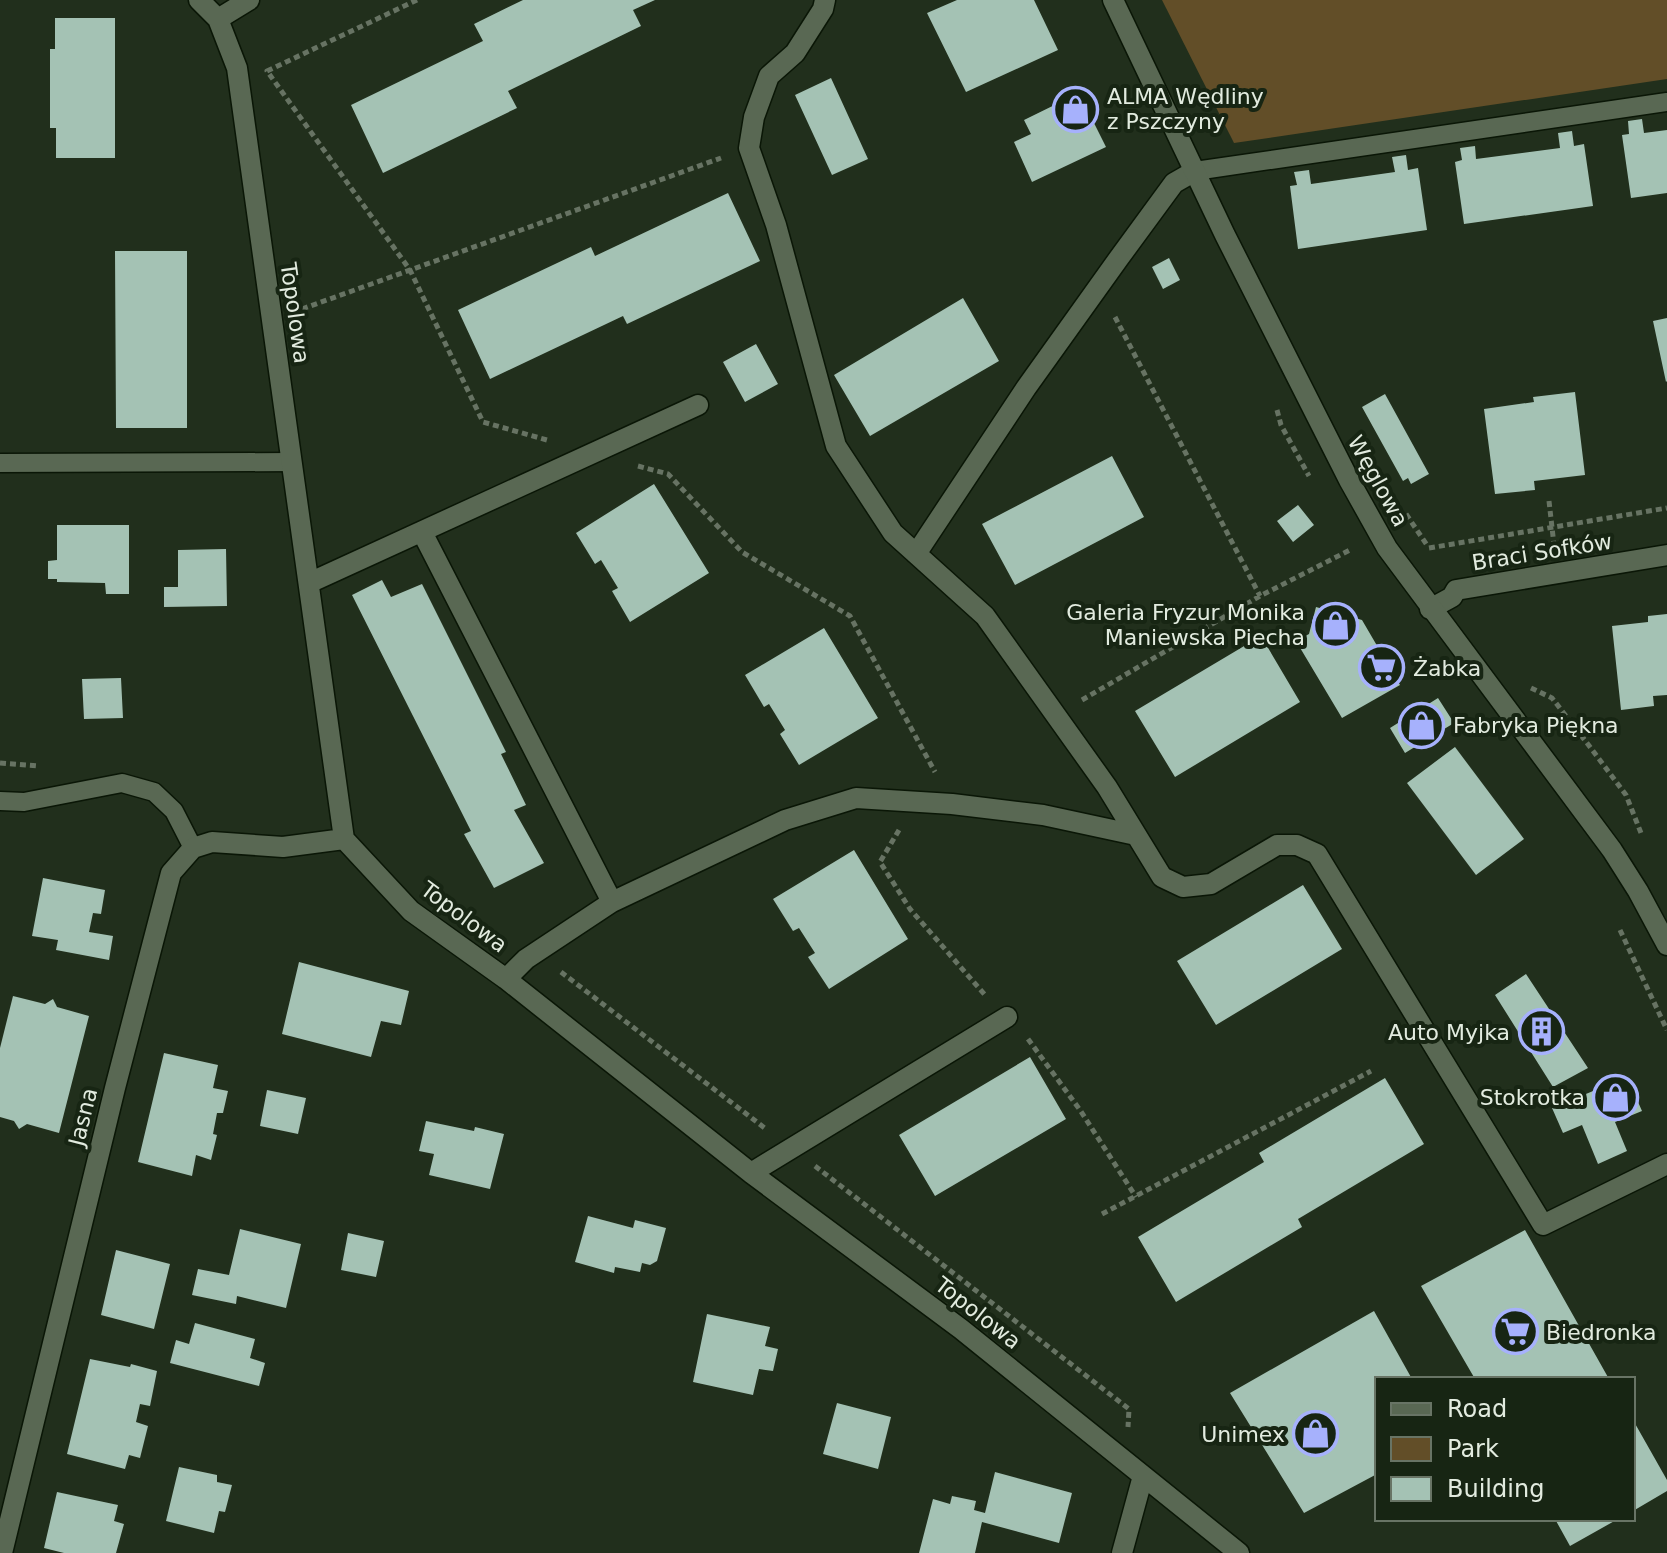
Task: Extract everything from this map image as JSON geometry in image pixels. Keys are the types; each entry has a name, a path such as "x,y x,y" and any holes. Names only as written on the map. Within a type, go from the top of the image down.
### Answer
{"street":[{"name":"Topolowa","path":"199,0 218,19 237,68 344,839 411,911 506,979 751,1173 961,1329 1239,1553"},
{"path":"218,19 249,0"},
{"path":"825,0 823,9 795,53 769,76 754,117 749,148 776,225 836,446 893,533 985,616 1107,787 1162,877 1183,887 1211,884 1277,845 1297,845 1317,854 1543,1225 1667,1164"},
{"name":"Węglowa","path":"1113,0 1225,235 1349,480 1387,548 1612,850 1667,945"},
{"path":"916,554 1026,388 1174,183 1195,171"},
{"path":"309,583 698,405"},
{"path":"422,532 612,902"},
{"name":"Braci Sofków","path":"1430,609 1452,597 1456,590 1667,555"},
{"path":"506,979 526,959 612,902 785,820 856,798 952,804 1043,815 1136,835"},
{"path":"193,848 212,842 283,847 344,839"},
{"name":"Jasna","path":"2,1553 115,1088 171,873 193,848"},
{"path":"751,1173 1007,1017"},
{"path":"1122,1553 1143,1476"}],"lane":[{"path":"1195,171 1667,102"},
{"path":"0,463 292,462"},
{"path":"0,801 24,802 122,783 154,792 174,811 193,848"}],"path":[{"path":"267,71 417,0"},
{"path":"262,57 268,86"},
{"path":"294,312 749,148"},
{"path":"1100,288 1260,596"},
{"path":"1549,501 1557,574"},
{"path":"1403,508 1456,590"},
{"path":"1429,548 1667,508"},
{"path":"1057,715 1260,596 1350,550"},
{"path":"1519,681 1552,698 1626,795 1642,836"},
{"path":"526,959 545,959 885,1218 1129,1409 1128,1427"},
{"path":"1102,1214 1371,1071"}],"green space":[{"path":"1162,0 1667,0 1667,79 1234,143"}],"building":[{"path":"523,0 655,0 633,10 641,26 508,91 517,108 383,173 351,105 483,41 474,24"},
{"path":"957,0 1034,0 1058,50 966,92 927,13"},
{"path":"55,18 115,18 115,158 56,158 56,128 50,128 50,49 55,49"},
{"path":"831,78 868,159 832,175 795,95"},
{"path":"1079,93 1106,147 1032,182 1014,142 1031,134 1024,120"},
{"path":"1642,119 1644,133 1667,130 1667,193 1631,198 1622,135 1629,134 1628,121"},
{"path":"1572,131 1574,146 1584,144 1593,206 1464,224 1455,162 1462,160 1460,148 1475,146 1476,159 1560,148 1558,133"},
{"path":"1406,155 1408,170 1418,168 1427,230 1298,249 1290,186 1297,185 1294,172 1309,170 1311,184 1395,172 1392,157"},
{"path":"728,193 760,261 627,324 623,316 490,379 458,310 591,247 595,256"},
{"path":"115,251 187,251 187,428 116,428"},
{"path":"1169,258 1180,280 1163,289 1152,267"},
{"path":"963,298 999,361 870,436 834,375"},
{"path":"1667,318 1667,381 1666,382 1653,321"},
{"path":"756,344 778,384 745,402 723,362"},
{"path":"1575,392 1585,475 1534,481 1535,490 1495,494 1484,409 1534,402 1533,397"},
{"path":"1385,394 1429,474 1411,484 1408,478 1403,481 1362,407"},
{"path":"1112,456 1144,517 1015,585 982,524"},
{"path":"654,484 709,573 630,622 612,591 618,588 601,560 595,564 576,533"},
{"path":"1298,505 1314,525 1293,542 1277,521"},
{"path":"57,525 129,525 129,594 106,594 105,583 48,579 48,561 57,560"},
{"path":"226,549 227,606 164,607 164,587 178,587 178,550"},
{"path":"382,580 391,597 422,584 506,752 501,754 526,805 514,810 544,863 494,888 464,834 471,831 352,595"},
{"path":"1316,607 1362,620 1400,685 1342,718 1296,641 1309,634"},
{"path":"1667,614 1667,695 1653,696 1654,706 1621,710 1612,626 1648,622 1648,616"},
{"path":"824,628 878,718 799,765 780,734 785,730 769,704 764,707 745,675"},
{"path":"1261,636 1300,702 1175,777 1135,711"},
{"path":"121,678 123,718 84,719 82,679"},
{"name":"Fabryka Piękna","path":"1438,698 1454,723 1405,753 1390,728"},
{"path":"1455,747 1524,839 1476,875 1407,783"},
{"path":"854,850 908,939 829,989 808,957 815,953 799,928 793,931 773,899"},
{"path":"43,878 105,890 101,914 93,913 89,932 113,936 109,960 56,950 58,940 32,936"},
{"path":"1303,885 1342,949 1216,1025 1177,961"},
{"path":"299,962 409,991 401,1025 381,1021 371,1057 282,1034"},
{"name":"Auto Myjka","path":"1526,974 1588,1068 1553,1087 1495,995"},
{"path":"13,996 45,1004 53,999 57,1007 89,1016 59,1133 27,1124 19,1129 14,1121 0,1117 0,1048"},
{"path":"164,1053 218,1065 213,1088 228,1091 223,1113 217,1113 213,1134 217,1135 211,1160 196,1155 192,1176 138,1162"},
{"path":"1030,1057 1066,1119 935,1196 899,1135"},
{"path":"1627,1077 1642,1111 1615,1122 1627,1151 1598,1164 1582,1125 1563,1133 1552,1108"},
{"path":"1385,1078 1424,1144 1298,1219 1302,1227 1176,1302 1138,1237 1264,1162 1259,1153"},
{"path":"267,1090 306,1098 298,1134 260,1126"},
{"path":"426,1121 504,1134 490,1189 429,1175 434,1154 419,1151"},
{"path":"588,1216 633,1228 635,1220 666,1228 657,1261 650,1265 642,1263 640,1272 615,1267 614,1273 575,1262"},
{"path":"240,1229 301,1244 286,1308 237,1296 236,1304 192,1295 198,1269 229,1275"},
{"name":"Biedronka","path":"1525,1230 1608,1377 1474,1377 1421,1286"},
{"path":"348,1233 384,1241 376,1277 341,1270"},
{"path":"116,1250 170,1264 154,1329 101,1315"},
{"name":"Unimex","path":"1374,1311 1411,1377 1375,1377 1375,1475 1304,1513 1230,1393"},
{"path":"707,1314 770,1327 765,1346 778,1349 773,1371 759,1369 753,1395 693,1382"},
{"path":"195,1323 255,1339 250,1358 265,1363 259,1386 170,1363 176,1340 189,1344"},
{"path":"90,1359 157,1371 150,1406 140,1404 136,1422 148,1426 140,1458 129,1455 125,1469 67,1454"},
{"path":"837,1403 891,1417 878,1469 823,1454"},
{"path":"1635,1424 1667,1480 1667,1491 1635,1510"},
{"path":"179,1467 217,1475 217,1482 232,1485 225,1512 219,1511 214,1533 166,1521"},
{"path":"995,1472 1072,1493 1059,1543 982,1522 975,1553 919,1553 933,1499 950,1504 952,1496 976,1501 974,1510 985,1513"},
{"path":"57,1492 118,1505 114,1521 124,1524 116,1553 64,1553 44,1548"},
{"path":"1556,1521 1614,1521 1570,1546"}],"place":[{"name":"ALMA Wędliny z Pszczyny","path":"1076,109"},
{"name":"Galeria Fryzur Monika Maniewska Piecha","path":"1336,625"},
{"name":"Żabka","path":"1382,668"},
{"name":"Fabryka Piękna","path":"1422,725"},
{"name":"Auto Myjka","path":"1541,1032"},
{"name":"Stokrotka","path":"1616,1097"},
{"name":"Biedronka","path":"1515,1332"},
{"name":"Unimex","path":"1316,1434"}]}
